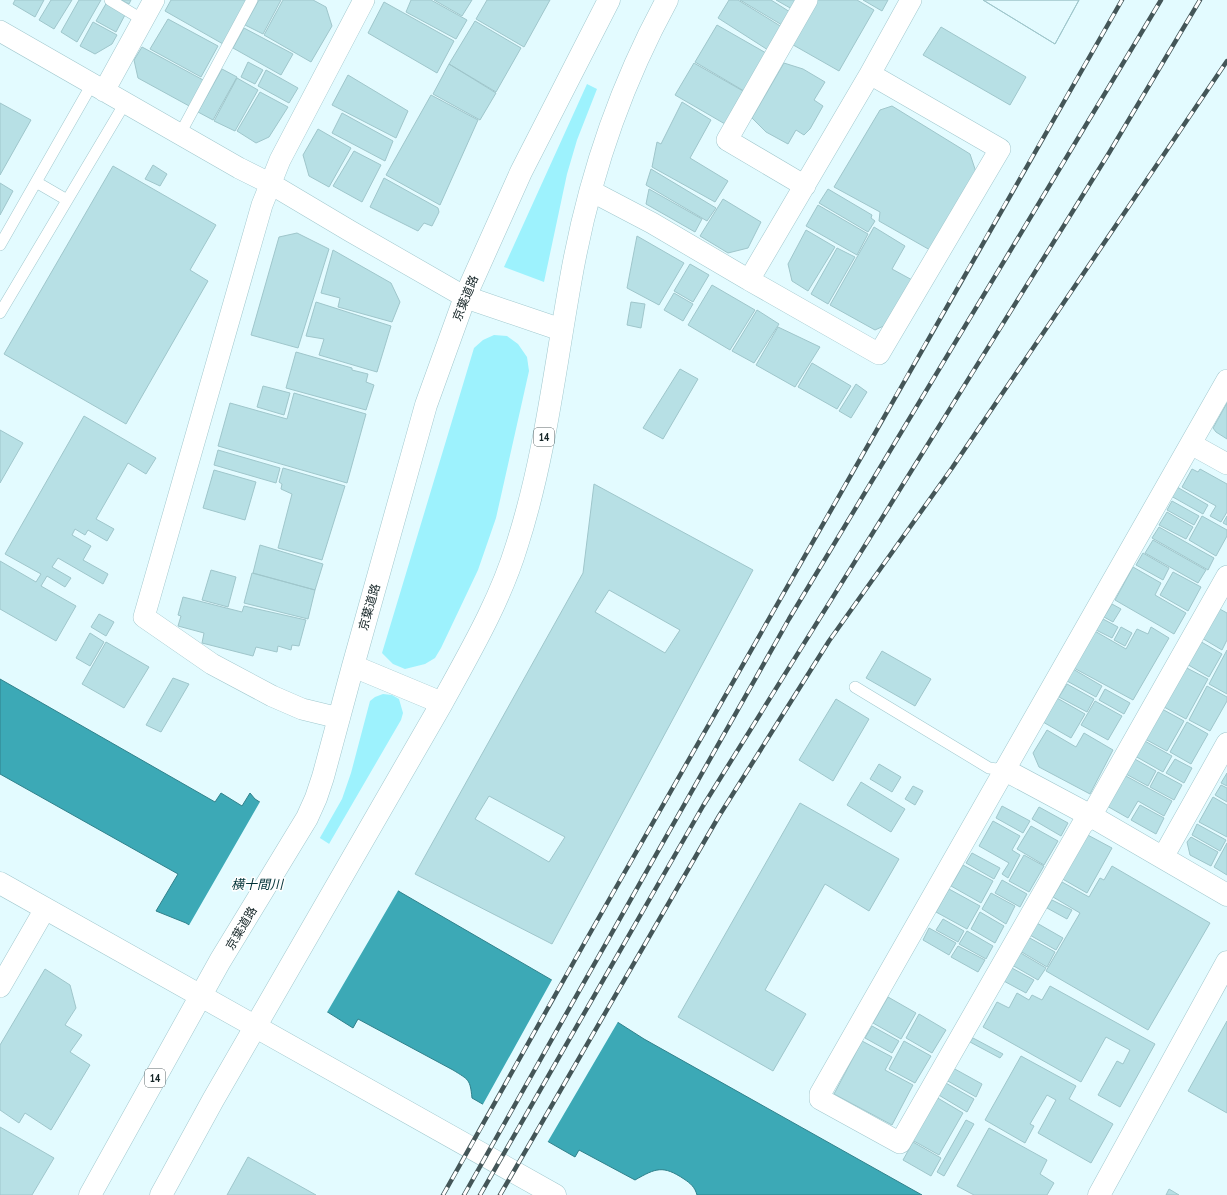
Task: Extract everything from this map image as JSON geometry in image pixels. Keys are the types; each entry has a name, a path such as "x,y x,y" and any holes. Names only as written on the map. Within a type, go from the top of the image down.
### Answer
{"main road":[{"name":"京葉道路","path":"90,1195 200,996 306,818 316,798 426,405 465,297 521,172 609,0"},
{"name":"14","path":"161,1195 213,1100 442,704 476,641 500,591 517,547 541,456 571,276 601,154 624,90 647,35 667,0"},
{"path":"465,297 562,330"},
{"path":"353,666 442,704"},
{"path":"1006,770 1091,816 1227,894"},
{"path":"0,884 555,1195"},
{"path":"1099,1195 1227,962"}],"street":[{"path":"98,87 143,20 154,0"},
{"path":"805,186 727,140 807,0"},
{"path":"749,280 870,74 911,0"},
{"path":"339,718 302,709 272,696 212,664 144,617 262,205 280,160 356,3"},
{"path":"0,31 239,168 271,184 465,297"},
{"path":"591,191 652,223 879,354 1000,149 870,74"},
{"path":"1227,380 820,1094 820,1099 900,1143 1082,825 1091,816 1227,576"},
{"path":"1191,444 1227,464"},
{"path":"1163,858 1227,743"},
{"path":"0,987 45,909"}],"lane":[{"path":"110,0 143,20"},
{"path":"180,134 252,0"},
{"path":"0,245 36,182 98,87"},
{"path":"2,307 125,103"},
{"path":"36,182 67,200"},
{"path":"855,687 989,768 1006,770"}],"shaded area":[{"path":"587,84 597,89 577,140 567,174 544,282 504,267"},
{"path":"494,335 507,336 518,344 527,357 529,371 496,518 478,570 435,658 425,664 405,669 393,664 382,653 474,348 483,340"},
{"path":"383,694 392,695 399,699 403,713 401,720 264,956 255,952 342,799 351,773 370,701"}],"water":[{"name":"横十間川","path":"0,679 215,802 221,793 242,806 250,793 255,799 400,892 550,979 644,1039 922,1195 697,1195 695,1190 684,1179 665,1170 654,1171 635,1180 579,1150 575,1157 472,1098 469,1083 466,1078 453,1070 358,1019 353,1028 186,923 156,911 178,874 0,774"}],"pier":[{"path":"261,800 399,889 326,1014 188,927"},
{"path":"553,978 619,1020 547,1143 482,1106"}],"building":[{"path":"15,0 44,0 35,17 13,4"},
{"path":"51,0 72,0 54,29 39,20"},
{"path":"79,0 101,0 77,42 61,32"},
{"path":"121,0 131,0 129,4"},
{"path":"171,0 247,0 223,44 165,11"},
{"path":"259,0 281,0 263,34 245,25"},
{"path":"283,0 313,0 326,7 332,26 311,62 264,35"},
{"path":"411,0 431,0 467,20 456,39 406,12"},
{"path":"434,0 472,0 462,16"},
{"path":"487,0 550,0 524,47 476,19"},
{"path":"729,0 738,0 782,27 768,50 718,18"},
{"path":"740,0 771,0 790,12 782,25"},
{"path":"776,0 797,0 792,9"},
{"path":"812,0 857,0 874,10 839,71 788,42"},
{"path":"863,0 888,0 882,11"},
{"path":"983,0 1079,0 1055,44"},
{"path":"983,0 1079,0 1055,44"},
{"path":"107,2 126,13 116,32 96,21"},
{"path":"384,2 454,41 437,73 368,33"},
{"path":"168,19 218,46 201,77 150,49"},
{"path":"475,21 521,48 496,92 449,64"},
{"path":"93,22 117,35 112,44 95,54 80,46"},
{"path":"717,25 766,53 744,91 695,62"},
{"path":"941,27 1026,77 1010,105 923,55"},
{"path":"244,28 293,54 281,75 233,48"},
{"path":"142,47 205,81 191,107 138,78 134,60"},
{"path":"248,62 263,70 255,84 241,77"},
{"path":"694,63 743,91 725,124 675,95"},
{"path":"784,63 803,69 825,82 814,100 823,106 810,129 804,135 796,130 788,144 766,132 752,118"},
{"path":"449,64 496,93 480,120 433,94"},
{"path":"222,69 237,77 213,120 198,112"},
{"path":"266,70 298,88 289,103 258,86"},
{"path":"348,75 408,111 396,138 332,105"},
{"path":"237,78 258,90 235,131 214,121"},
{"path":"260,92 288,107 269,137 256,143 237,131"},
{"path":"431,95 478,120 440,205 386,175"},
{"path":"682,102 711,120 690,158 728,181 715,202 652,167 657,142 661,144"},
{"path":"0,103 31,120 0,175"},
{"path":"892,106 970,154 976,172 930,250 879,221 880,212 834,187 880,110"},
{"path":"342,113 393,141 385,161 332,133"},
{"path":"318,129 351,148 329,187 309,176 303,155"},
{"path":"354,151 381,165 362,202 333,186"},
{"path":"153,165 167,174 160,186 145,179"},
{"path":"113,166 216,225 190,270 208,281 126,424 4,354"},
{"path":"651,169 716,208 707,221 646,185"},
{"path":"384,178 438,208 439,212 432,226 424,223 418,231 370,207"},
{"path":"0,183 13,191 0,215"},
{"path":"649,189 702,219 695,232 646,204"},
{"path":"828,189 872,215 871,218 875,221 868,232 819,203"},
{"path":"723,199 761,222 748,248 728,253 700,236"},
{"path":"818,205 868,234 857,255 806,226"},
{"path":"874,227 905,246 892,269 914,281 888,324 875,330 830,305"},
{"path":"806,230 835,247 808,291 792,281 788,264"},
{"path":"297,233 329,249 298,348 251,335 279,237"},
{"path":"637,236 684,263 659,305 627,288"},
{"path":"837,248 855,257 828,304 811,294"},
{"path":"333,250 391,283 400,302 392,322 338,307 340,298 321,293"},
{"path":"690,264 709,275 693,302 674,291"},
{"path":"712,285 755,310 730,350 688,325"},
{"path":"674,293 693,304 683,321 664,310"},
{"path":"316,302 391,326 377,372 319,355 324,339 306,336"},
{"path":"631,302 645,304 641,328 627,325"},
{"path":"757,310 779,324 754,363 732,351"},
{"path":"778,327 820,347 795,387 756,365"},
{"path":"296,352 368,374 366,382 374,385 366,410 286,388"},
{"path":"812,363 851,386 837,409 798,387"},
{"path":"680,369 698,379 663,439 643,428"},
{"path":"856,384 867,392 851,418 839,411"},
{"path":"263,386 290,393 284,415 257,407"},
{"path":"294,393 366,414 347,483 218,446 230,403 287,419"},
{"path":"1227,403 1227,439 1216,432 1213,428"},
{"path":"84,416 156,458 146,474 128,463 96,519 114,529 107,541 88,530 85,535 75,529 72,535 91,546 83,560 108,574 103,584 58,558 52,567 71,578 65,587 47,576 41,586 76,606 56,641 0,609 0,561 36,582 41,574 5,554"},
{"path":"0,430 23,443 0,483"},
{"path":"218,450 280,468 276,483 214,465"},
{"path":"283,468 345,486 322,560 278,548 292,494 281,489 282,484 279,482"},
{"path":"1192,469 1198,472 1200,469 1227,484 1227,512 1221,522 1210,516 1216,506 1182,487"},
{"path":"214,470 256,482 245,520 203,508"},
{"path":"594,484 753,570 552,944 415,874 583,573","holes":["609,590 680,630 665,653 595,612","489,796 565,837 549,862 475,819"]},
{"path":"1177,487 1208,505 1203,514 1171,496"},
{"path":"1172,501 1199,516 1194,525 1167,510"},
{"path":"1167,512 1193,527 1186,539 1159,525"},
{"path":"1202,516 1227,530 1227,536 1216,556 1189,540"},
{"path":"1227,516 1227,525 1223,523"},
{"path":"1159,527 1214,558 1208,570 1152,538"},
{"path":"1153,540 1206,570 1198,583 1145,553"},
{"path":"260,545 323,564 315,590 253,573"},
{"path":"1143,553 1169,568 1163,580 1136,565"},
{"path":"1133,567 1161,583 1155,595 1186,613 1174,634 1115,600"},
{"path":"211,570 236,577 228,607 202,600"},
{"path":"1173,572 1201,587 1188,611 1160,595"},
{"path":"252,573 315,590 308,619 244,603"},
{"path":"183,597 242,612 244,606 306,620 299,646 292,645 291,650 278,646 277,652 256,647 253,656 202,643 204,633 178,626 181,616 178,615"},
{"path":"1112,604 1121,609 1113,622 1104,617"},
{"path":"1216,607 1227,613 1227,640 1222,650 1200,637"},
{"path":"99,614 114,622 106,636 91,627"},
{"path":"1103,619 1118,627 1112,638 1096,630"},
{"path":"1121,627 1132,633 1125,646 1114,640"},
{"path":"1151,627 1169,638 1133,700 1072,667 1093,630 1126,649 1137,629 1148,634"},
{"path":"90,633 104,642 90,666 76,658"},
{"path":"1198,640 1222,654 1209,677 1185,663"},
{"path":"106,642 149,667 124,708 82,684"},
{"path":"1227,650 1227,694 1209,684"},
{"path":"882,651 931,679 915,706 866,678"},
{"path":"1185,667 1208,679 1186,719 1164,707"},
{"path":"1073,669 1102,686 1096,697 1067,681"},
{"path":"173,678 189,684 161,732 146,725"},
{"path":"1067,684 1094,699 1087,712 1059,697"},
{"path":"1207,686 1227,697 1227,701 1210,731 1189,720"},
{"path":"1105,689 1130,703 1124,714 1099,700"},
{"path":"1057,698 1085,714 1071,738 1043,722"},
{"path":"836,699 869,719 833,781 799,760"},
{"path":"1095,701 1122,716 1108,740 1081,725"},
{"path":"1162,709 1184,721 1167,751 1145,739"},
{"path":"1187,722 1208,734 1191,764 1170,752"},
{"path":"1047,730 1076,747 1084,733 1113,750 1090,794 1039,767 1033,753"},
{"path":"1143,740 1172,756 1163,772 1135,756"},
{"path":"1133,758 1156,771 1148,786 1124,773"},
{"path":"1175,759 1192,768 1184,783 1166,773"},
{"path":"879,764 901,777 892,792 870,779"},
{"path":"1158,772 1182,785 1174,800 1150,787"},
{"path":"1227,773 1227,786 1221,783"},
{"path":"1124,775 1172,801 1164,816 1138,801 1128,818 1107,806"},
{"path":"861,782 905,809 891,832 847,805"},
{"path":"1221,785 1227,788 1227,802 1215,795"},
{"path":"913,786 923,791 915,805 905,799"},
{"path":"1213,797 1227,805 1227,837 1199,822"},
{"path":"800,803 899,859 869,911 825,884 765,990 806,1014 773,1071 678,1017"},
{"path":"1140,805 1164,818 1156,834 1131,820"},
{"path":"1002,806 1030,821 1023,833 996,818"},
{"path":"1039,807 1068,823 1061,836 1032,819"},
{"path":"993,821 1020,836 1012,850 1020,855 1008,878 1002,874 1009,863 979,846"},
{"path":"1197,824 1226,840 1220,851 1192,835"},
{"path":"1031,826 1058,841 1044,865 1017,849"},
{"path":"1084,833 1112,848 1087,893 1059,877"},
{"path":"1191,837 1218,852 1211,866 1190,855 1187,842"},
{"path":"1227,843 1227,875 1214,867"},
{"path":"972,853 1000,868 994,879 966,863"},
{"path":"1024,855 1044,866 1029,892 1009,881"},
{"path":"963,865 993,881 981,903 951,886"},
{"path":"1112,866 1210,923 1148,1030 1046,971 1080,913 1053,897 1062,882 1089,897 1100,878 1104,880"},
{"path":"1002,880 1027,894 1020,907 995,893"},
{"path":"949,889 980,906 967,929 936,912"},
{"path":"991,893 1015,906 1006,924 982,909"},
{"path":"1052,900 1072,910 1067,919 1047,908"},
{"path":"980,912 1004,926 995,943 971,929"},
{"path":"943,919 964,931 958,942 936,930"},
{"path":"1035,922 1063,938 1056,950 1028,934"},
{"path":"929,928 956,943 949,955 923,940"},
{"path":"967,931 993,946 986,959 959,944"},
{"path":"1028,937 1055,952 1047,967 1020,951"},
{"path":"958,946 985,960 978,972 951,957"},
{"path":"1019,952 1046,968 1038,980 1012,965"},
{"path":"1010,967 1034,980 1026,993 1002,980"},
{"path":"45,969 70,985 76,1008 65,1025 82,1035 70,1052 90,1065 51,1130 25,1113 19,1123 0,1110 0,1045"},
{"path":"1050,986 1155,1044 1120,1107 1098,1095 1117,1061 1123,1064 1130,1050 1106,1037 1081,1082 983,1027 997,1002 1009,1008 1017,993 1029,1000 1032,995 1042,1000"},
{"path":"888,997 916,1013 901,1039 873,1023"},
{"path":"919,1014 946,1030 932,1053 906,1038"},
{"path":"1227,1021 1227,1113 1188,1091"},
{"path":"872,1026 899,1041 892,1053 865,1038"},
{"path":"973,1038 1003,1054 1000,1058 970,1042"},
{"path":"862,1041 892,1057 885,1070 913,1085 892,1125 834,1094"},
{"path":"904,1041 931,1056 915,1083 889,1069"},
{"path":"1021,1056 1076,1086 1069,1099 1113,1124 1091,1163 1038,1133 1056,1100 1047,1095 1030,1124 1034,1126 1025,1143 985,1120"},
{"path":"953,1068 982,1084 976,1097 946,1080"},
{"path":"944,1082 974,1099 967,1112 937,1094"},
{"path":"936,1097 963,1113 939,1155 912,1140"},
{"path":"966,1120 974,1124 944,1176 937,1172"},
{"path":"0,1127 54,1158 32,1195 0,1195"},
{"path":"989,1128 1047,1160 1040,1174 1054,1183 1047,1195 974,1195 957,1186"},
{"path":"913,1142 941,1158 931,1176 903,1160"},
{"path":"248,1157 316,1195 227,1195"},
{"path":"1169,1189 1179,1195 1166,1195"}],"railway":[{"path":"443,1195 585,942 1122,0"},
{"path":"464,1195 789,619 1161,0"},
{"path":"480,1195 703,806 1109,153 1200,0"},
{"path":"500,1195 719,816 829,641 952,468 1227,61"}]}
